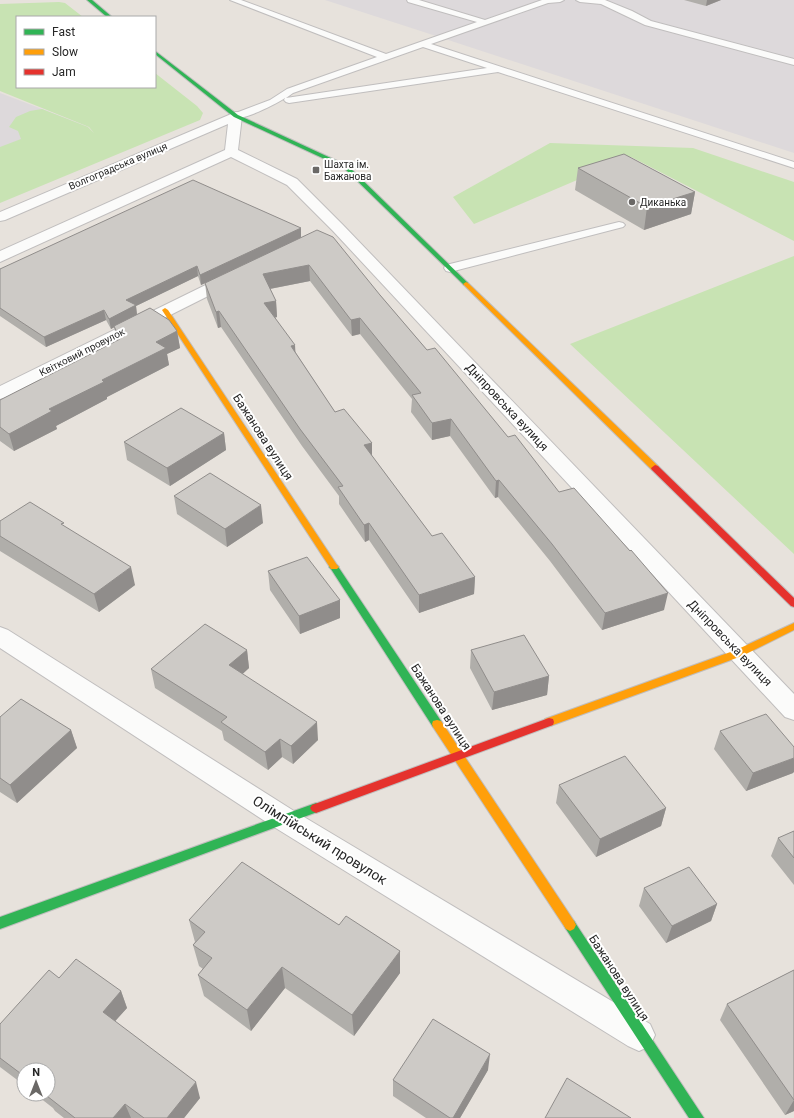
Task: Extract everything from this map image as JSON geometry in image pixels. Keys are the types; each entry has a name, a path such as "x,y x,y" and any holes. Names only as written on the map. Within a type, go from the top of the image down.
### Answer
{"street":[{"path":"89,0 109,16"},
{"path":"156,53 236,116 346,167 794,604"},
{"path":"0,257 231,152 236,116"},
{"name":"Волгоградська вулиця","path":"0,217 236,116"},
{"name":"Дніпровська вулиця","path":"231,152 292,182 331,231 794,710"},
{"name":"Квітковий провулок","path":"0,393 165,310 244,273"},
{"name":"Бажанова вулиця","path":"165,310 697,1118"},
{"path":"0,923 739,652 794,626"},
{"name":"Олімпійський провулок","path":"0,636 168,742 284,819 645,1038"}],"lane":[{"path":"234,0 385,57"},
{"path":"411,0 484,22"},
{"path":"236,116 273,102 290,91 484,22 547,1 559,0"},
{"path":"580,0 602,2 630,13 648,23 794,62"},
{"path":"422,44 794,165"},
{"path":"273,102 498,69"},
{"path":"450,268 619,225"}],"shaded area":[{"path":"325,0 794,0 794,153 433,35"},
{"path":"0,93 42,109 88,127 0,162"}],"green space":[{"path":"59,2 65,3 82,16 16,16 16,88 156,88 156,74 197,106 203,113 200,120 0,203 0,147 21,139 18,131 9,127 16,117 30,111 42,109 88,127 94,133 89,127 0,91 0,4"},
{"path":"550,143 693,148 794,182 794,241 631,157 474,224 453,197"},
{"path":"794,256 794,554 570,344"}],"building":[{"path":"624,154 695,192 647,207 578,168"},
{"path":"193,180 301,228 200,275 197,266 126,300 136,305 109,319 104,310 44,337 0,308 0,269"},
{"path":"317,230 333,237 427,350 435,348 508,437 515,435 559,492 574,488 668,593 605,613 552,544 499,480 496,481 451,419 432,423 412,395 421,393 360,318 351,320 309,265 263,274 276,301 264,303 295,345 291,346 335,412 344,409 372,443 364,445 432,536 442,533 475,577 419,595 369,523 364,525 338,487 343,486 300,429 219,311 216,312 205,283"},
{"path":"150,308 169,320 177,331 156,342 166,348 102,380 104,382 49,409 52,411 9,434 0,427 0,400 120,339 114,326"},
{"path":"181,408 224,433 167,468 124,442"},
{"path":"210,473 261,505 225,529 174,496"},
{"path":"30,502 64,523 61,524 131,567 94,594 0,536 0,521"},
{"path":"307,557 340,600 299,616 268,571"},
{"path":"205,624 247,650 229,665 317,722 291,746 280,739 265,752 221,722 227,717 151,669"},
{"path":"524,635 549,676 494,692 471,650"},
{"path":"21,699 71,730 10,785 0,778 0,717"},
{"path":"766,714 794,747 794,758 753,773 720,731"},
{"path":"625,756 666,808 600,839 559,785"},
{"path":"794,831 794,858 778,838"},
{"path":"242,862 339,925 346,916 400,951 352,1015 282,967 247,1010 198,975 212,958 193,945 205,932 189,920"},
{"path":"689,867 717,904 672,926 644,888"},
{"path":"76,959 121,991 103,1012 196,1082 167,1118 144,1118 125,1104 113,1118 75,1118 55,1102 56,1102 56,1062 16,1062 16,1070 0,1058 0,1024 49,970 59,978"},
{"path":"794,970 794,1100 727,1004"},
{"path":"433,1019 490,1054 453,1118 450,1118 393,1080"},
{"path":"567,1078 631,1118 545,1118"}],"traffic: fast":[{"path":"89,0 109,16"},
{"path":"156,53 236,116 346,167 466,284"},
{"path":"334,567 437,724"},
{"path":"0,923 316,808"},
{"path":"570,925 697,1118"}],"traffic: slow":[{"path":"466,284 655,468"},
{"path":"165,310 334,567"},
{"path":"549,722 739,653 794,626"},
{"path":"437,724 570,925"}],"traffic: jam":[{"path":"655,468 794,604"},
{"path":"316,808 549,722"}],"place":[{"name":"Шахта ім. Бажанова","path":"316,170"},
{"name":"Диканька","path":"632,202"}]}
